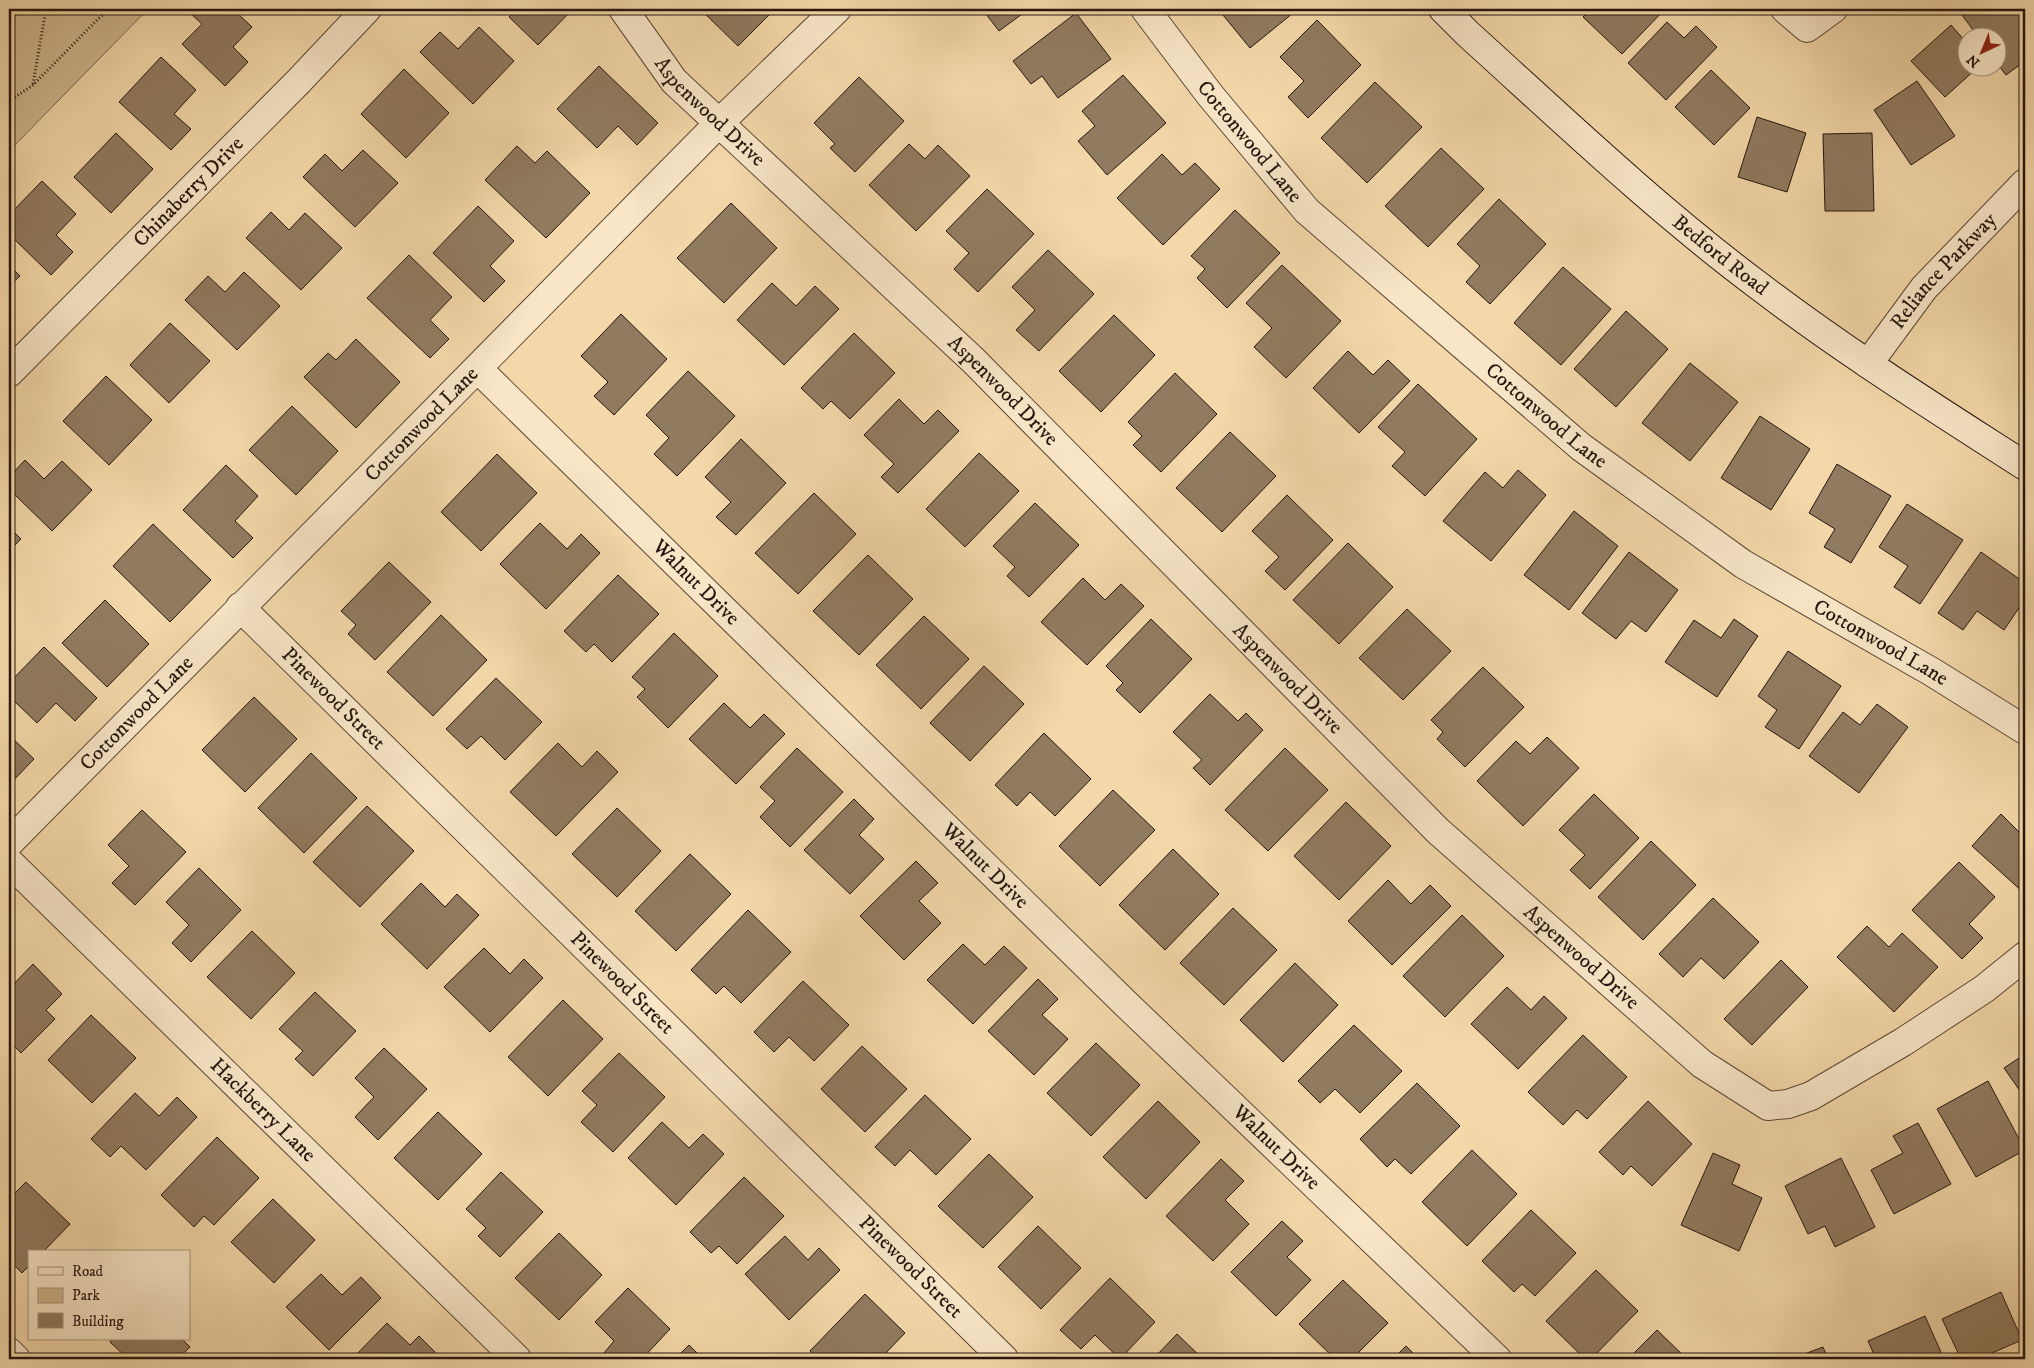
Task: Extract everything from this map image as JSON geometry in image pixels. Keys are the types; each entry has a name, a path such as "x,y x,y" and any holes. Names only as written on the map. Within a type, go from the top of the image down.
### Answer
{"street":[{"name":"Chinaberry Drive","path":"9,373 290,90 367,9"},
{"name":"Aspenwood Drive","path":"623,9 674,81 974,361 1438,831 1702,1064 1768,1106 1788,1104 1819,1091 1903,1042 1984,989 2025,956"},
{"name":"Cottonwood Lane","path":"9,843 719,123 837,9"},
{"name":"Cottonwood Lane","path":"1145,9 1210,95 1306,211 1581,446 1743,564 1932,672 2025,730"},
{"name":"Bedford Road","path":"1443,9 1653,202 1759,286 1868,364 2025,466"},
{"path":"1785,9 1806,28 1833,9"},
{"name":"Reliance Parkway","path":"1868,364 1924,288 2025,183"},
{"name":"Walnut Drive","path":"478,369 1126,1004 1497,1359"},
{"name":"Pinewood Street","path":"240,607 1004,1359"},
{"name":"Hackberry Lane","path":"9,862 518,1359"},
{"path":"9,1352 16,1359"}],"path":[{"path":"33,85 46,9"},
{"path":"9,101 33,85 108,9"}],"green space":[{"path":"9,9 148,9 9,151"}],"building":[{"path":"192,9 233,9 252,27 233,47 248,62 225,86 182,44 202,24 189,12"},
{"path":"517,9 573,9 538,45 509,17"},
{"path":"700,9 775,9 738,46"},
{"path":"982,9 1029,9 999,31"},
{"path":"1218,9 1298,9 1250,48"},
{"path":"1591,9 1665,9 1622,54 1583,17"},
{"path":"1971,9 2022,9 2025,14 2025,61 2006,75 2006,28 1972,28 1962,15"},
{"path":"1076,13 1111,59 1058,98 1042,76 1031,84 1013,61"},
{"path":"1317,20 1361,65 1308,118 1288,97 1304,81 1280,57"},
{"path":"1667,22 1684,38 1696,26 1717,47 1666,100 1628,63"},
{"path":"1951,25 1956,31 1956,78 1966,78 1945,97 1911,61"},
{"path":"479,27 514,61 473,104 420,52 440,32 458,49"},
{"path":"161,57 196,90 174,114 191,129 171,150 119,102"},
{"path":"599,66 658,123 637,145 618,126 597,148 557,109"},
{"path":"404,69 449,113 406,158 361,114"},
{"path":"1711,70 1750,108 1714,145 1675,107"},
{"path":"1123,75 1166,123 1107,175 1078,141 1095,126 1082,111"},
{"path":"859,77 904,121 855,172 830,148 835,144 814,123"},
{"path":"1917,81 1955,136 1911,165 1874,110"},
{"path":"1375,82 1422,127 1367,183 1321,138"},
{"path":"1757,117 1806,133 1787,192 1738,177"},
{"path":"116,133 153,169 111,213 74,177"},
{"path":"1872,133 1874,211 1825,211 1823,134"},
{"path":"909,144 925,159 938,145 970,176 916,231 869,185"},
{"path":"517,146 535,163 547,151 590,193 546,238 485,180"},
{"path":"1441,148 1484,189 1428,247 1385,206"},
{"path":"363,150 398,183 355,227 303,177 325,154 342,171"},
{"path":"1162,154 1182,175 1195,163 1220,189 1163,245 1117,198"},
{"path":"42,181 76,214 56,235 73,252 51,275 9,234 9,215"},
{"path":"987,189 1034,234 978,292 954,269 969,253 946,231"},
{"path":"1499,199 1546,244 1490,304 1466,282 1480,266 1457,244"},
{"path":"731,203 777,248 724,303 677,258"},
{"path":"478,206 514,241 490,266 505,281 484,302 433,253"},
{"path":"1235,210 1280,253 1227,308 1197,278 1205,269 1191,256"},
{"path":"271,212 289,230 305,213 342,248 301,290 246,238"},
{"path":"1048,250 1094,294 1039,351 1016,330 1035,310 1012,287"},
{"path":"409,255 452,297 430,320 449,339 430,358 367,298"},
{"path":"9,265 20,276 9,286"},
{"path":"1282,265 1341,321 1286,378 1254,347 1272,328 1246,303"},
{"path":"1563,267 1611,309 1561,365 1514,323"},
{"path":"244,272 280,306 237,350 185,300 208,276 225,292"},
{"path":"772,283 796,306 815,286 839,309 784,365 737,320"},
{"path":"1626,311 1668,349 1616,407 1574,369"},
{"path":"621,314 667,359 614,415 594,396 608,382 581,356"},
{"path":"1114,315 1155,355 1101,412 1059,371"},
{"path":"170,323 210,361 169,403 130,365"},
{"path":"854,333 895,373 850,419 831,401 823,409 801,388"},
{"path":"356,339 400,382 356,428 304,377 328,353 336,360"},
{"path":"1348,351 1373,375 1388,360 1410,381 1359,433 1313,388"},
{"path":"1690,363 1738,402 1690,461 1642,423"},
{"path":"688,371 735,416 677,476 654,454 669,438 646,415"},
{"path":"1175,373 1217,414 1161,472 1133,445 1142,436 1128,422"},
{"path":"106,376 152,420 109,465 63,421"},
{"path":"1418,384 1477,439 1425,496 1392,466 1405,452 1378,427"},
{"path":"899,399 924,424 938,410 959,431 898,493 881,477 894,464 864,435"},
{"path":"292,406 338,451 296,495 249,450"},
{"path":"1760,416 1810,449 1771,510 1721,478"},
{"path":"1230,432 1276,476 1222,532 1176,488"},
{"path":"741,439 786,483 736,535 716,517 731,502 705,477"},
{"path":"979,453 1019,491 965,547 926,509"},
{"path":"497,454 537,493 481,551 441,512"},
{"path":"25,460 44,479 62,461 92,490 52,531 9,489 9,477"},
{"path":"1837,464 1891,496 1851,563 1824,547 1835,529 1809,513"},
{"path":"226,465 258,496 235,521 253,538 233,558 183,510"},
{"path":"1518,470 1546,495 1491,561 1443,521 1485,472 1503,488"},
{"path":"814,493 856,534 798,594 755,553"},
{"path":"1287,495 1333,540 1285,590 1265,571 1279,557 1252,531"},
{"path":"1035,503 1079,545 1029,597 1007,576 1015,567 993,546"},
{"path":"1907,504 1963,540 1920,604 1894,587 1908,566 1879,547"},
{"path":"1574,511 1618,546 1569,610 1524,575"},
{"path":"540,523 567,549 581,534 600,553 546,609 500,564"},
{"path":"153,524 211,580 170,622 113,566"},
{"path":"9,527 21,539 9,551"},
{"path":"1348,543 1393,587 1339,644 1293,600"},
{"path":"1629,552 1678,590 1646,632 1631,621 1616,639 1582,613"},
{"path":"1981,552 2025,583 2025,599 2004,630 1977,611 1963,630 1938,613"},
{"path":"868,555 913,599 859,655 813,611"},
{"path":"389,562 431,602 375,660 348,634 356,625 341,611"},
{"path":"618,575 659,614 612,662 594,644 586,652 564,631"},
{"path":"1083,578 1105,600 1121,584 1144,606 1087,665 1041,622"},
{"path":"105,600 149,644 107,687 62,643"},
{"path":"1407,609 1451,651 1403,700 1359,658"},
{"path":"441,615 487,660 433,716 387,672"},
{"path":"924,616 969,659 921,709 876,665"},
{"path":"1151,619 1192,659 1140,713 1116,690 1123,683 1106,666"},
{"path":"1734,619 1758,636 1717,697 1665,662 1694,620 1721,638"},
{"path":"674,633 718,676 668,728 637,697 645,689 632,677"},
{"path":"44,647 97,698 75,721 56,703 37,723 9,696 9,683"},
{"path":"1788,651 1841,686 1799,749 1765,727 1777,710 1758,696"},
{"path":"984,666 1024,704 970,761 930,723"},
{"path":"1483,667 1524,707 1465,767 1437,739 1443,732 1431,720"},
{"path":"496,678 542,722 505,760 481,736 467,749 446,729"},
{"path":"1210,694 1238,721 1246,713 1263,730 1210,785 1193,768 1202,760 1173,732"},
{"path":"254,697 297,739 245,792 202,750"},
{"path":"724,703 750,728 764,714 785,734 736,784 689,739"},
{"path":"1877,704 1908,727 1859,793 1809,756 1843,712 1860,725"},
{"path":"1044,733 1091,779 1055,816 1030,792 1017,806 995,785"},
{"path":"9,735 34,759 9,785"},
{"path":"1547,737 1579,768 1523,826 1477,781 1516,741 1530,754"},
{"path":"558,743 582,767 597,751 618,772 556,836 510,792"},
{"path":"797,748 843,792 790,847 760,817 775,801 760,787"},
{"path":"1285,748 1328,790 1268,851 1225,810"},
{"path":"311,753 357,798 304,853 258,808"},
{"path":"1113,790 1155,830 1100,886 1059,846"},
{"path":"1594,794 1639,838 1590,889 1570,870 1585,855 1559,830"},
{"path":"854,799 874,819 859,835 884,859 850,894 804,850"},
{"path":"1346,802 1391,846 1339,900 1294,856"},
{"path":"367,806 414,851 360,907 313,862"},
{"path":"617,808 661,851 617,897 572,854"},
{"path":"142,810 186,852 135,905 112,883 129,866 108,845"},
{"path":"2001,814 2019,832 2025,825 2025,894 1972,846"},
{"path":"1651,841 1696,885 1643,940 1598,897"},
{"path":"1173,849 1219,894 1165,950 1119,905"},
{"path":"690,854 731,894 676,951 635,911"},
{"path":"916,861 938,883 919,901 941,923 904,960 860,916"},
{"path":"1959,862 1995,897 1969,924 1983,938 1962,959 1912,910"},
{"path":"199,868 241,910 191,962 172,943 189,925 166,902"},
{"path":"1388,880 1411,904 1430,885 1451,906 1392,965 1348,921"},
{"path":"421,883 445,907 457,894 479,915 427,969 381,924"},
{"path":"1713,898 1759,942 1724,979 1701,958 1683,977 1659,954"},
{"path":"1233,908 1277,950 1224,1005 1180,963"},
{"path":"748,910 791,952 741,1003 724,986 716,994 691,970"},
{"path":"1462,915 1504,956 1445,1017 1403,976"},
{"path":"1867,926 1889,947 1902,933 1938,967 1894,1012 1837,957"},
{"path":"252,931 295,973 251,1019 207,977"},
{"path":"963,944 985,965 1004,946 1027,968 973,1024 927,980"},
{"path":"484,948 510,974 524,959 543,978 490,1032 444,987"},
{"path":"1781,960 1808,987 1752,1045 1724,1019"},
{"path":"1295,963 1338,1005 1283,1062 1240,1020"},
{"path":"33,964 62,994 46,1010 55,1019 21,1053 9,1041 9,989"},
{"path":"1038,979 1058,999 1042,1015 1068,1039 1034,1075 988,1031"},
{"path":"803,981 849,1025 814,1061 789,1037 774,1052 754,1032"},
{"path":"1507,987 1531,1010 1544,996 1567,1018 1518,1069 1471,1024"},
{"path":"315,992 356,1031 313,1076 295,1059 303,1051 279,1029"},
{"path":"563,1000 603,1039 548,1096 508,1057"},
{"path":"91,1015 136,1058 92,1103 48,1060"},
{"path":"1354,1025 1402,1071 1360,1113 1335,1089 1320,1103 1298,1081"},
{"path":"1583,1035 1627,1077 1587,1119 1577,1110 1563,1125 1528,1092"},
{"path":"1096,1043 1140,1085 1091,1136 1047,1093"},
{"path":"862,1046 907,1089 865,1132 821,1089"},
{"path":"384,1048 427,1089 378,1140 355,1117 374,1097 355,1078"},
{"path":"619,1053 665,1097 613,1152 581,1122 597,1105 582,1091"},
{"path":"2025,1054 2025,1098 2004,1068"},
{"path":"1988,1081 2025,1150 1976,1177 1937,1109"},
{"path":"1417,1083 1460,1126 1411,1174 1395,1159 1387,1167 1360,1139"},
{"path":"135,1093 159,1116 177,1097 197,1117 146,1170 121,1146 110,1157 91,1139"},
{"path":"925,1095 971,1139 936,1175 910,1150 895,1166 875,1147"},
{"path":"1158,1101 1200,1142 1146,1199 1103,1157"},
{"path":"1648,1101 1692,1144 1652,1186 1631,1166 1623,1175 1599,1152"},
{"path":"438,1112 482,1154 438,1200 394,1158"},
{"path":"662,1122 689,1148 703,1134 724,1154 676,1205 628,1158"},
{"path":"1918,1123 1951,1184 1894,1214 1871,1170 1903,1153 1893,1136"},
{"path":"217,1137 259,1178 214,1225 204,1216 194,1227 161,1195"},
{"path":"1472,1150 1517,1194 1467,1246 1422,1202"},
{"path":"1713,1153 1740,1165 1732,1184 1762,1198 1739,1251 1681,1225"},
{"path":"989,1154 1033,1197 983,1248 938,1206"},
{"path":"1841,1158 1875,1227 1835,1247 1825,1226 1808,1234 1785,1186"},
{"path":"1221,1159 1244,1181 1225,1200 1249,1224 1213,1261 1166,1216"},
{"path":"501,1172 543,1212 500,1257 478,1236 486,1228 466,1209"},
{"path":"744,1177 784,1216 737,1264 719,1246 711,1253 690,1232"},
{"path":"26,1182 70,1224 45,1250 28,1250 28,1267 22,1273 9,1260 9,1248 12,1245 9,1242 9,1199"},
{"path":"273,1199 315,1240 274,1283 231,1242"},
{"path":"1531,1210 1576,1253 1535,1296 1522,1284 1514,1292 1482,1261"},
{"path":"1282,1221 1303,1241 1287,1257 1311,1280 1276,1316 1231,1272"},
{"path":"1038,1226 1081,1268 1041,1309 998,1267"},
{"path":"559,1233 602,1275 559,1320 515,1278"},
{"path":"785,1236 808,1260 819,1248 840,1270 789,1320 745,1274"},
{"path":"1596,1270 1638,1311 1591,1359 1585,1359 1546,1321"},
{"path":"321,1274 342,1295 361,1277 381,1298 329,1350 286,1307"},
{"path":"1110,1278 1155,1322 1120,1359 1095,1335 1081,1349 1060,1330"},
{"path":"1343,1280 1388,1323 1352,1359 1335,1359 1299,1324"},
{"path":"628,1288 670,1329 642,1359 599,1359 614,1341 595,1322"},
{"path":"2001,1292 2022,1340 1992,1353 1995,1359 1961,1359 1942,1319"},
{"path":"865,1294 905,1333 880,1359 818,1359 810,1351"},
{"path":"1925,1316 1944,1359 1876,1359 1868,1341"},
{"path":"387,1323 410,1345 419,1336 439,1356 436,1359 352,1359"},
{"path":"1657,1330 1687,1359 1628,1359"},
{"path":"1177,1334 1203,1359 1153,1359"},
{"path":"111,1340 183,1340 190,1347 177,1359 128,1359 110,1342"},
{"path":"689,1345 703,1359 675,1359"},
{"path":"1406,1346 1419,1359 1393,1359"},
{"path":"1823,1347 1828,1359 1791,1359"}]}
